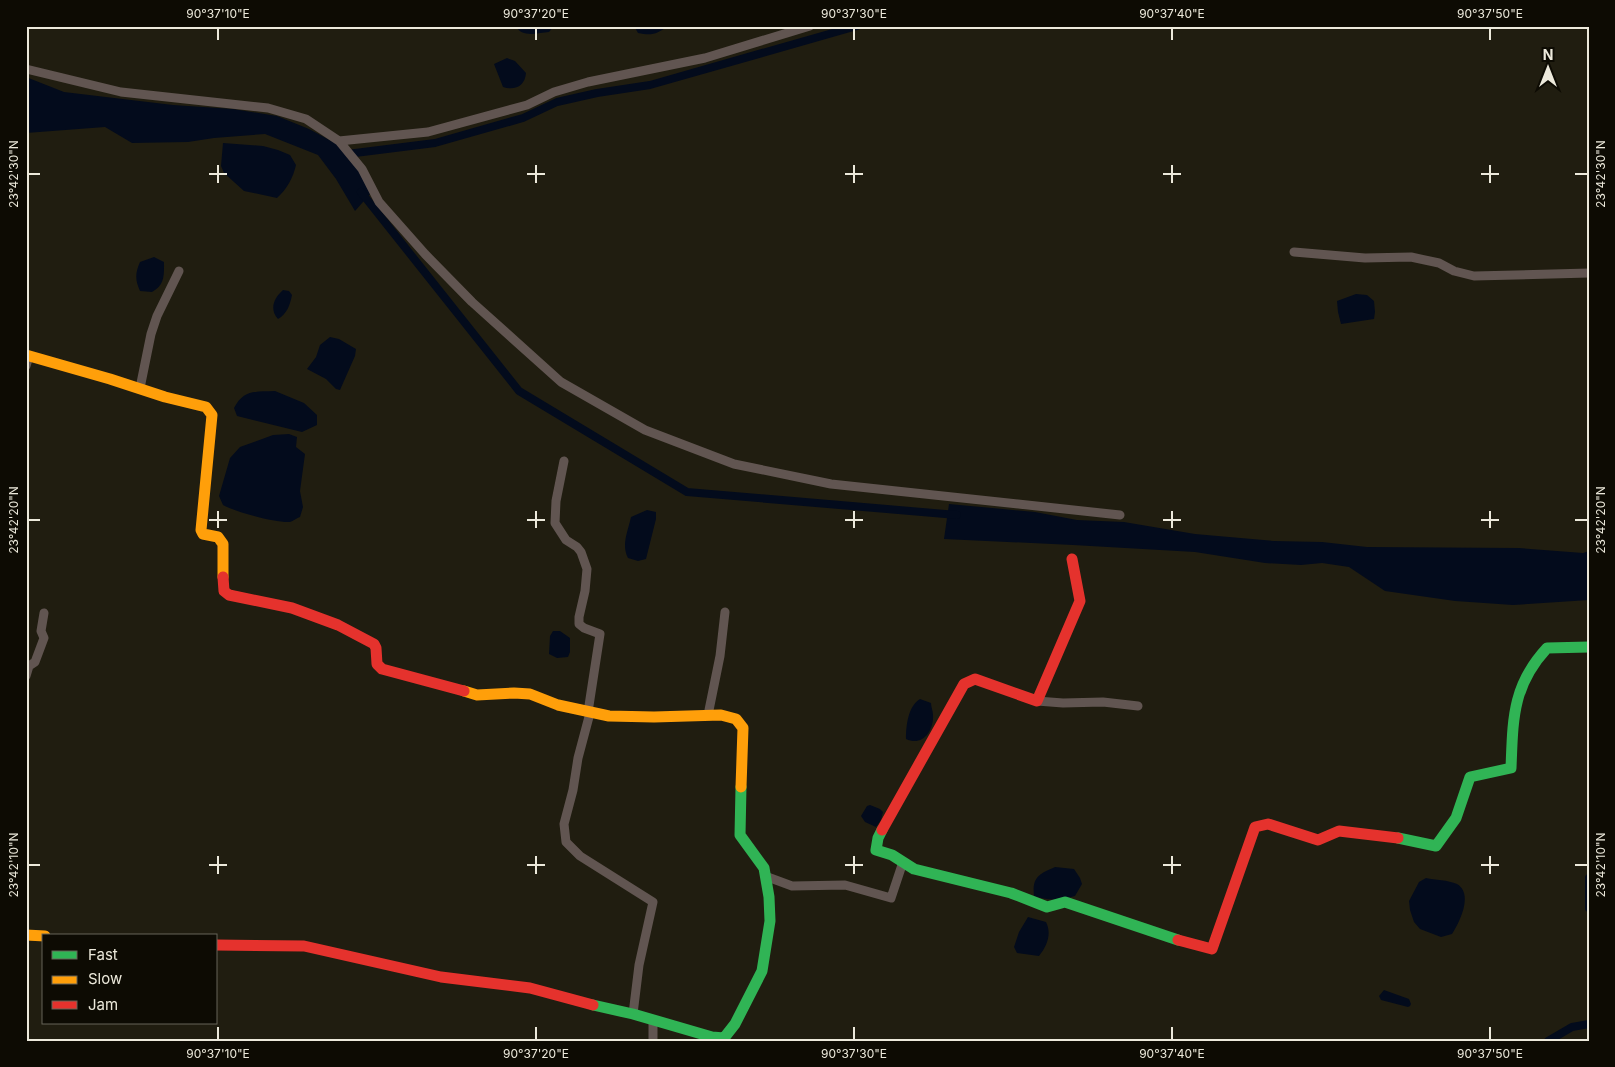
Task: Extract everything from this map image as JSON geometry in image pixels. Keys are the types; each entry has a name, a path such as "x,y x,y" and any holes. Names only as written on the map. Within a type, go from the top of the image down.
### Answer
{"street":[{"path":"342,144 428,132 527,105 554,92 571,87 705,58 810,26"},
{"path":"26,69 121,92 268,108 306,119 342,144 356,161 380,202 425,254 472,302 561,382 645,430 734,464 831,484 1120,515"},
{"path":"1294,252 1364,258 1411,257 1439,263 1454,271 1474,276 1589,273"},
{"path":"140,388 151,334 157,316 179,271"},
{"path":"27,359 140,388 165,398 206,407 212,415 201,530 203,534 218,537 222,544 223,585 224,591 229,595 292,608 338,625 374,644 377,664 382,669 477,695 530,694 558,705 609,716 721,715 736,720 742,728 740,835 764,868 769,897 770,921 768,945 762,970 735,1024 724,1040 633,1014 530,988 441,977 304,946 218,945"},
{"path":"564,461 556,501 555,523 566,540 577,546 587,569 579,617 580,624 584,628 600,634 589,712 564,824 566,842 580,856 652,902 639,965 633,1014"},
{"path":"1037,701 1080,601 1072,559"},
{"path":"708,715 720,656 726,612"},
{"path":"26,676 30,664 35,662 44,638 41,631 44,613"},
{"path":"1138,706 1103,702 1063,703 1037,701 975,679 964,684 878,838 876,850 892,855 914,869 1011,893 1047,907 1065,902 1165,937 1212,949 1255,827 1268,824 1318,840 1339,831 1387,836 1436,846 1456,818 1470,777 1511,768 1514,716 1522,681 1534,660 1547,648 1589,647"},
{"path":"765,876 792,886 845,885 892,898 903,862"},
{"path":"26,934 42,936"},
{"path":"652,1020 653,1041"}],"water":[{"path":"516,26 554,26 549,32 530,34 518,30"},
{"path":"634,26 668,26 657,33 647,34 638,33"},
{"path":"507,58 515,61 526,73 524,81 515,88 503,87 494,64"},
{"path":"26,77 64,92 173,105 233,109 277,116 309,129 337,144 357,165 371,193 355,211 336,179 318,155 265,134 188,142 132,143 105,127 26,133"},
{"path":"223,143 263,146 290,155 296,165 287,187 281,195 277,198 244,191 224,173 221,166"},
{"path":"154,257 164,262 162,283 152,292 140,291 136,276 138,266 140,262"},
{"path":"283,290 289,291 292,295 288,309 278,319 273,308 277,296"},
{"path":"1356,294 1367,295 1374,301 1374,319 1341,324 1337,301"},
{"path":"330,337 339,339 356,349 355,356 340,390 336,389 326,379 307,369 316,357 320,345"},
{"path":"275,391 304,403 317,415 317,425 302,432 237,416 234,408 242,397 256,392"},
{"path":"289,434 297,437 296,447 305,454 300,491 303,507 300,517 290,522 275,521 246,514 223,505 219,496 230,458 240,447 273,435"},
{"path":"949,504 1035,512 1077,520 1124,522 1195,534 1274,541 1322,542 1367,547 1519,548 1583,553 1589,551 1589,600 1513,605 1455,601 1385,591 1349,567 1322,563 1301,565 1265,563 1195,552 944,539"},
{"path":"647,510 656,512 656,519 646,559 638,561 628,558 625,548 626,538 631,517"},
{"path":"553,631 560,631 570,638 568,657 557,658 549,654 550,636"},
{"path":"920,699 931,703 933,721 926,736 918,741 912,741 906,739 907,722 910,711"},
{"path":"870,805 883,812 881,820 876,827 865,822 861,816 867,806"},
{"path":"1055,867 1074,869 1082,884 1075,896 1044,899 1034,896 1034,884 1038,877"},
{"path":"1426,878 1457,884 1462,889 1465,901 1464,909 1452,934 1441,937 1420,929 1414,922 1409,901 1419,882"},
{"path":"1028,917 1046,922 1048,926 1048,940 1039,956 1017,953 1014,947 1019,932"},
{"path":"1384,990 1409,999 1410,1006 1381,1000 1379,996"}],"waterway":[{"path":"347,154 435,143 523,118 557,102 597,93 650,85 857,26"},
{"path":"361,192 519,391 687,492 957,515"},
{"path":"1589,878 1589,908"},
{"path":"1548,1041 1572,1027 1589,1024"}],"traffic: fast":[{"path":"1398,838 1436,846 1456,818 1470,777 1511,768 1514,719 1517,704 1521,690 1535,662 1547,648 1589,647"},
{"path":"593,1005 633,1014 712,1037 724,1038 735,1024 762,971 770,921 769,897 764,868 740,835 741,787"},
{"path":"882,830 878,838 876,850 892,855 914,869 1011,893 1047,907 1065,902 1178,940"}],"traffic: slow":[{"path":"26,355 165,397 206,407 212,415 201,530 203,534 218,537 223,544 223,577"},
{"path":"464,691 477,695 530,694 558,705 609,716 721,715 736,719 743,728 741,787"},
{"path":"26,935 42,936"}],"traffic: jam":[{"path":"882,830 964,684 975,679 1037,701 1080,601 1072,559"},
{"path":"223,577 224,591 229,595 292,608 338,625 374,644 377,664 382,669 464,691"},
{"path":"1178,940 1212,949 1255,827 1268,824 1318,840 1339,831 1398,838"},
{"path":"218,945 304,946 441,977 530,988 593,1005"}]}
